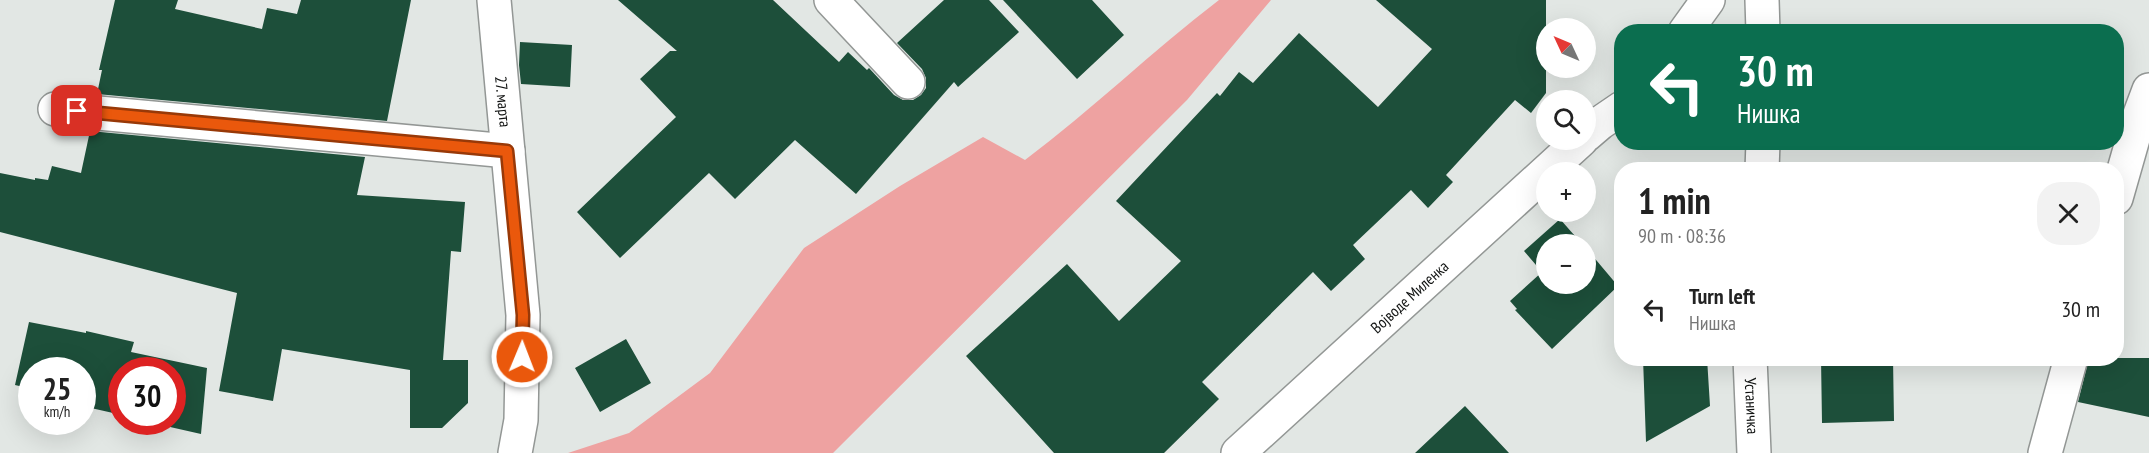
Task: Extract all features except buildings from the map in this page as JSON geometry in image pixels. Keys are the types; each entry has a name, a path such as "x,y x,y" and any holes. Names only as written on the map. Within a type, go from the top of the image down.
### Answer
{"street":[{"name":"27. марта","path":"494,0 523,315 521,420 515,453"},
{"path":"831,0 908,82"},
{"path":"1691,24 1708,0"},
{"path":"1762,0 1763,24"},
{"path":"2124,174 2146,107"},
{"path":"55,109 507,151"},
{"path":"1596,126 1614,113"},
{"name":"Војводе Миленка","path":"1238,453 1570,150"},
{"name":"Устаничка","path":"1750,366 1754,453"},
{"path":"2045,453 2069,366"}],"shaded area":[{"path":"1219,0 1271,0 1187,100 833,453 568,453 629,433 710,373 804,248 900,186 983,137 1025,160"}],"route":[{"path":"77,111 507,151 523,315 522,357"}]}
